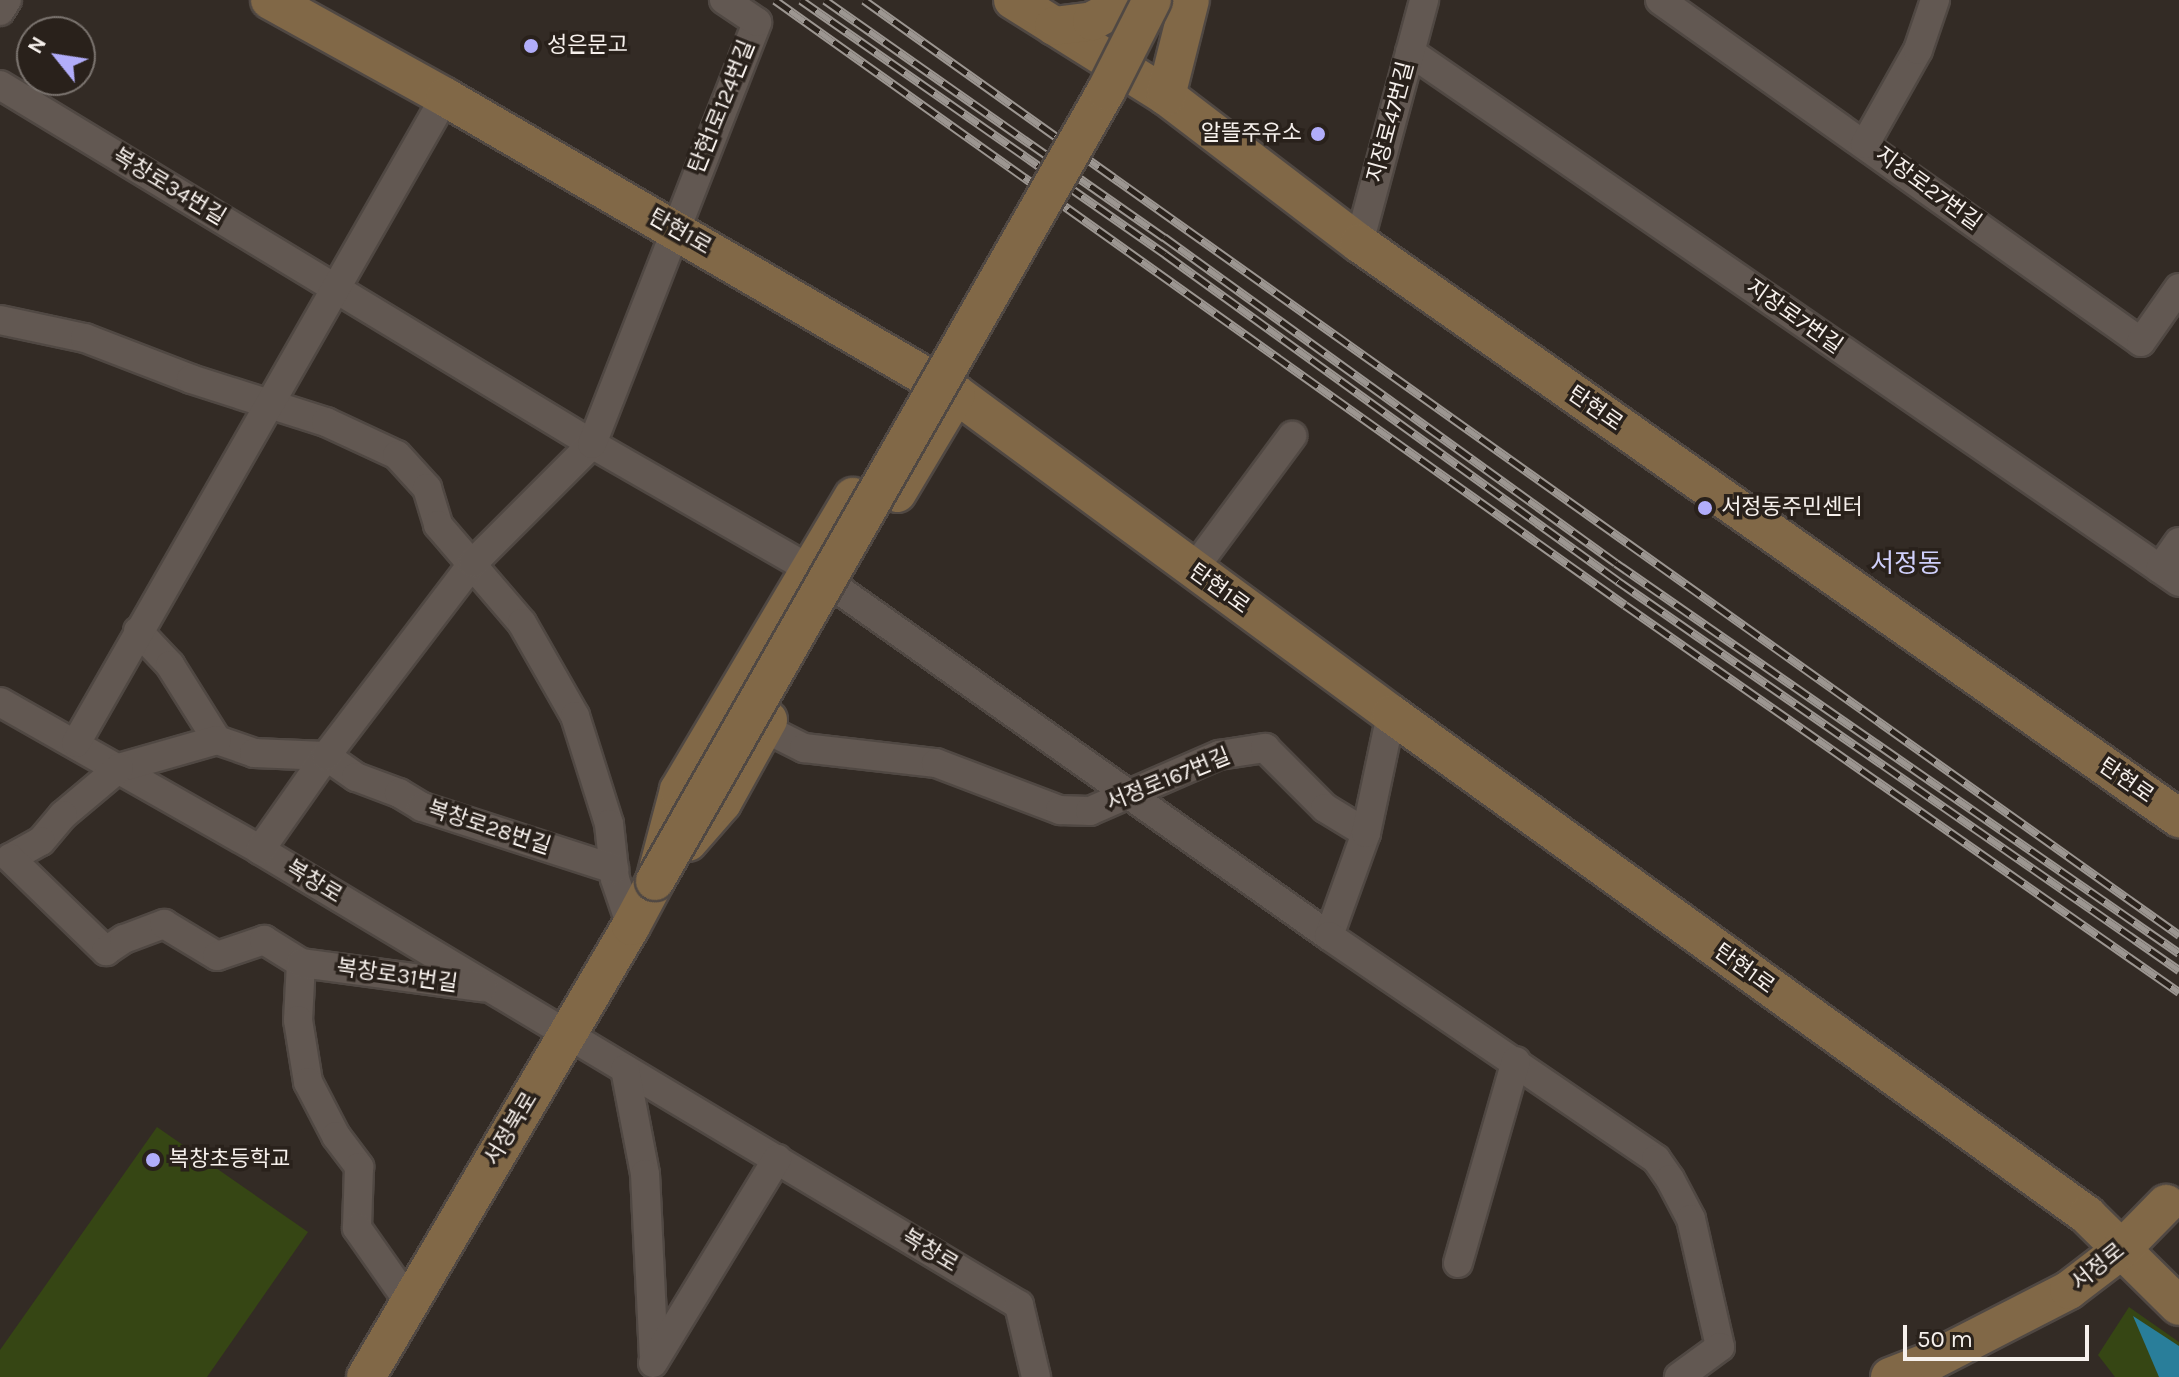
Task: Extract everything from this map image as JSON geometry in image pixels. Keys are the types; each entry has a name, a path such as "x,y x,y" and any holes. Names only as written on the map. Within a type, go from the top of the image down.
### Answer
{"street":[{"path":"0,11 7,0"},
{"name":"탄현1로","path":"270,0 445,97 956,394 1391,714 2087,1215 2179,1306"},
{"name":"탄현1로124번길","path":"673,228 757,22 724,0"},
{"name":"탄현로","path":"1013,0 1166,96 1359,243 2179,818"},
{"path":"1054,26 1092,21 1131,0"},
{"path":"1105,58 1138,0"},
{"path":"655,881 1106,91 1152,0"},
{"path":"1166,96 1190,0"},
{"name":"지장로47번길","path":"1359,243 1424,0"},
{"name":"지장로27번길","path":"1660,0 2141,342 2179,288"},
{"path":"1865,144 1918,50 1935,0"},
{"name":"지장로7번길","path":"1410,52 2169,575"},
{"name":"복창로34번길","path":"0,85 592,444"},
{"path":"76,743 269,404 339,289 445,97"},
{"path":"260,850 326,756 473,563 592,444 673,228"},
{"path":"0,320 85,338 362,436 397,455 427,488 438,525 522,623 575,716 609,824 614,869 631,926"},
{"path":"655,881 722,803 764,728 826,580 923,376"},
{"path":"655,881 679,790 956,394"},
{"path":"1193,570 1292,436"},
{"path":"592,444 826,580 1329,936 1656,1159 1691,1219 1720,1347 1679,1377"},
{"path":"2169,575 2179,542"},
{"path":"138,631 170,665 217,740"},
{"name":"복창로","path":"0,702 260,850 1019,1305 1036,1377"},
{"path":"1329,936 1366,833 1391,714"},
{"name":"서정로167번길","path":"764,728 804,748 936,763 1060,810 1090,811 1219,755 1265,748 1325,808 1366,833"},
{"path":"119,768 217,740 254,753 326,756"},
{"name":"복창로28번길","path":"326,756 356,777 399,793 422,807 614,869"},
{"name":"복창로31번길","path":"119,768 63,815 41,841 5,859 106,951 124,939 164,924 217,956 264,940 301,963 493,989"},
{"name":"서정북로","path":"366,1377 655,881"},
{"path":"301,963 298,1020 308,1082 336,1136 359,1167 357,1228 409,1302"},
{"path":"1458,1263 1516,1061"},
{"path":"625,1069 645,1174 650,1368"},
{"path":"650,1368 777,1159"},
{"name":"서정로","path":"1890,1377 1933,1360 2069,1290 2120,1251 2166,1204"}],"green space":[{"path":"157,1127 308,1232 207,1377 0,1377 0,1350"},
{"path":"2129,1307 2179,1342 2179,1377 2115,1377 2098,1355"}],"water":[{"path":"2133,1316 2179,1346 2179,1377 2159,1377"}],"railway":[{"path":"775,0 1625,605 2179,992"},
{"path":"801,0 1165,254 1618,581 2179,970"},
{"path":"825,0 1164,237 1616,563 2179,953"},
{"path":"864,0 2179,935"}],"place":[{"name":"성은문고","path":"531,46"},
{"name":"알뜰주유소","path":"1318,134"},
{"name":"서정동주민센터","path":"1705,508"},
{"name":"복창초등학교","path":"153,1160"}],"district":[{"name":"서정동","path":"1906,564"}]}
